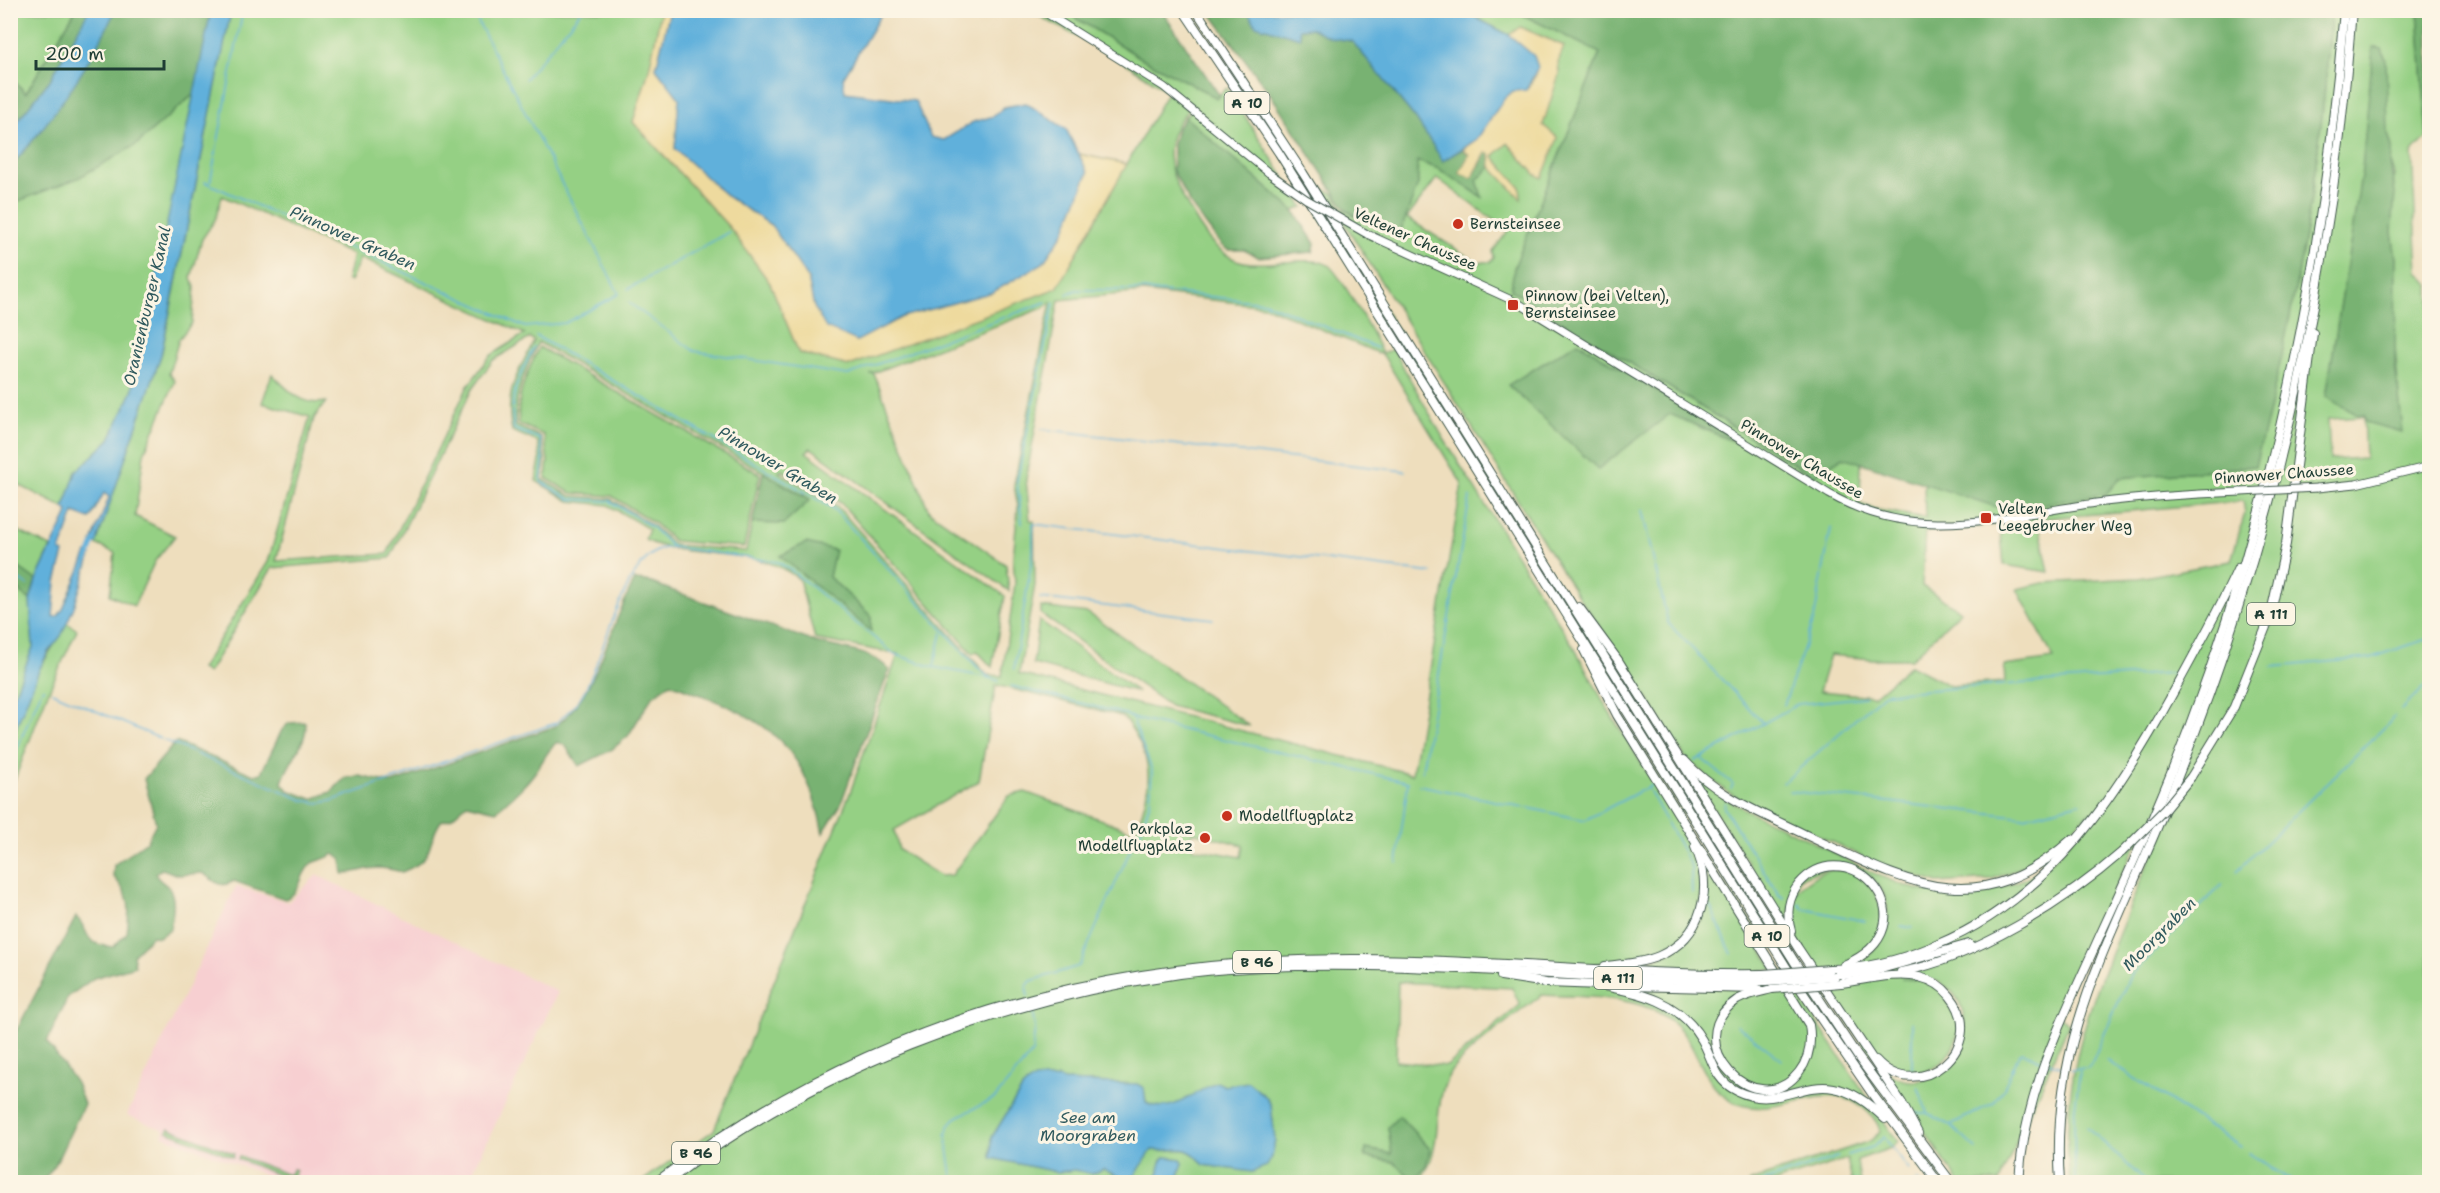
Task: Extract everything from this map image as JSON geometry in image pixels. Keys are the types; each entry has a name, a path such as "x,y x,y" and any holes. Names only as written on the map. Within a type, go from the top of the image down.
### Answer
{"highway":[{"name":"A 10","path":"1183,10 1285,163 1795,981 1904,1138 1938,1182"},
{"name":"A 10","path":"1196,10 1303,173 1794,961 1845,1038 1951,1182"},
{"name":"A 111","path":"1583,969 1689,974 1767,981 1835,976 1918,952 1980,924 2044,875 2096,816 2130,768 2165,708 2219,609 2250,543 2282,422 2308,297 2329,165 2344,10"},
{"name":"A 111","path":"1469,969 1680,981 1767,981 1874,971 1920,959 2005,930 2062,899 2122,852 2165,809 2191,777 2234,707 2247,682 2270,618 2286,544 2302,434 2312,351 2313,313 2337,164 2352,10"},
{"path":"2060,1182 2058,1123 2064,1076 2087,987 2179,774 2234,622 2271,497 2313,313"},
{"path":"2019,1182 2025,1130 2046,1055 2159,803 2214,657 2250,543"},
{"path":"1556,579 1606,642 1798,948 1902,1103 1929,1155"},
{"path":"1571,622 1601,687 1809,1024 1810,1051 1799,1073 1777,1086 1757,1088 1743,1083 1727,1072 1718,1054 1716,1035 1722,1016 1732,1004 1767,981"},
{"path":"1650,711 1688,764 1725,795 1890,874 1923,885 1967,888 2014,877 2055,854 2096,816"},
{"path":"1583,969 1635,963 1659,956 1682,941 1696,922 1705,894 1703,867 1668,796"},
{"path":"1798,948 1790,927 1788,911 1793,894 1801,882 1816,871 1829,867 1847,868 1865,876 1876,886 1884,902 1886,918 1884,930 1875,946 1866,955 1835,976"},
{"path":"1877,978 1932,966 2005,930"},
{"name":"B 96","path":"656,1182 737,1126 850,1064 916,1035 1109,978 1185,966 1304,959 1397,959 1583,969"},
{"name":"B 96","path":"668,1182 752,1125 853,1071 918,1042 1030,1001 1182,974 1314,966 1469,969"},
{"path":"1469,969 1546,983 1598,985 1767,981 1835,976 1922,978 1948,993 1961,1017 1962,1036 1955,1053 1941,1068 1924,1076 1898,1075 1879,1064 1846,1022"},
{"path":"1598,985 1649,995 1682,1014 1703,1042 1715,1072 1738,1092 1763,1097 1806,1087 1843,1089 1868,1102 1904,1138"}],"main road":[{"name":"Veltener Chaussee","path":"1041,10 1164,87 1269,173 1306,199 1367,234 1484,285"},
{"name":"Pinnower Chaussee","path":"1484,285 1534,312 1829,494 1885,518 1924,524 1952,524 2107,502 2356,484 2430,466"}],"shaded area":[{"path":"317,875 558,992 468,1182 284,1182 162,1136 164,1130 127,1115 236,886 288,902"}],"green space":[{"path":"11,11 75,11 26,93 11,78"},
{"path":"75,11 89,11 50,80 11,129 11,78 26,93"},
{"path":"115,11 211,11 195,93 136,145 78,178 11,204 11,166 69,92 94,52"},
{"path":"231,11 661,11 649,70 633,122 730,228 770,283 799,353 849,366 1057,288 1167,93 1188,110 1172,137 1169,150 1170,163 1179,189 1202,229 1216,246 1234,259 1257,263 1320,262 1328,265 1334,271 1357,307 1382,354 1393,349 1444,439 1575,649 1608,710 1681,826 1699,864 1702,882 1701,902 1694,920 1681,938 1650,956 1594,964 1621,965 1646,961 1668,953 1685,941 1698,925 1706,904 1707,880 1701,851 1774,970 1760,970 1774,992 1792,991 1611,698 1778,965 1898,1142 1891,1148 1857,1160 1860,1182 1852,1182 1847,1159 1775,1182 1748,1182 1870,1141 1880,1132 1879,1126 1869,1113 1853,1102 1837,1097 1821,1097 1771,1107 1738,1104 1719,1092 1706,1075 1686,1037 1673,1022 1657,1012 1620,1000 1542,995 1478,1045 1450,1073 1440,1100 1432,1156 1427,1170 1418,1182 1177,1182 1183,1163 1181,1159 1165,1157 1162,1160 1158,1177 1167,1182 641,1182 714,1130 850,793 898,654 815,639 799,579 782,568 744,557 664,547 645,540 649,529 608,505 569,501 536,481 540,460 538,442 512,431 510,417 511,394 517,374 534,341 530,338 493,360 472,389 390,558 272,568 208,673 201,669 268,562 310,417 262,403 272,374 289,391 302,399 317,403 326,402 314,418 276,561 387,554 468,386 490,356 525,334 360,258 350,282 347,280 353,255 222,196 215,220 202,239 191,278 195,287 192,323 179,339 169,373 175,381 144,454 135,516 175,536 155,561 134,606 110,595 115,553 96,544 162,352","holes":["1143,292 1265,306 1383,355 1462,484 1412,774 1019,674 1035,585 1034,521 1030,520 1026,479 1059,300","1051,302 1014,485 1018,506 1013,559 1015,583 1002,676 987,675 837,506 779,472 782,470 841,503 973,654 977,651 992,667 1005,596 806,452 811,448 1009,591 1006,565 929,511 874,374 870,374 1043,308","538,342 810,500 784,524 752,523 746,551 674,545 652,525 611,499 570,496 542,479 545,461 541,437 516,426 518,393","806,543 834,550 829,577 871,616 870,630 780,556","996,685 1122,716 1133,731 1146,758 1148,786 1135,832 1025,792 1009,796 952,875 940,876 899,850 894,830 979,781","1192,832 1243,845 1241,857 1193,848","1398,982 1512,988 1520,1005 1447,1066 1396,1061","1058,1077 1062,1081 1137,1084 1144,1089 1146,1103 1165,1107 1174,1105 1217,1083 1225,1086 1248,1082 1266,1097 1271,1105 1275,1140 1272,1157 1266,1166 1252,1172 1204,1165 1186,1150 1151,1150 1134,1176 1120,1177 1103,1169 1092,1173 1075,1170 1057,1172 991,1158 992,1137 1023,1087 1035,1079 1057,1079","1399,1116 1430,1149 1426,1167 1414,1180 1394,1162 1365,1157 1366,1149 1392,1154 1388,1128"]},
{"path":"1030,11 1064,11 1143,59 1216,97 1227,88 1303,207 1294,211 1185,117 1191,111 1154,82 1114,56"},
{"path":"1064,11 1162,11 1220,96 1217,98 1143,59"},
{"path":"1209,11 1247,11 1257,25 1300,38 1299,29 1311,28 1331,38 1352,41 1416,119 1443,160 1463,149 1480,165 1486,152 1490,154 1491,167 1477,180 1482,197 1439,169 1417,161 1418,184 1400,233 1365,221 1346,210 1269,92"},
{"path":"1463,11 1515,11 1600,53 1514,268 1511,290 1813,476 1842,457 1861,462 1860,504 1879,510 1925,518 1924,482 2006,510 2120,478 2255,466 2282,354 2304,240 2321,126 2331,11 2418,11 2427,137 2412,153 2418,272 2430,285 2429,1182 2070,1182 2069,1105 2082,1036 2092,1003 2165,818 2135,847 2056,1014 2069,1024 1999,1182 1959,1182 1880,1067 1904,1080 1924,1080 1940,1073 1953,1060 1961,1044 1964,1027 1962,1009 1953,994 1934,980 1901,979 1924,981 1945,992 1956,1009 1958,1028 1953,1047 1941,1063 1924,1071 1901,1071 1869,1052 1827,989 1837,987 1815,970 1801,948 1793,925 1792,913 1797,891 1818,874 1833,870 1857,875 1874,891 1881,913 1881,925 1875,940 1849,961 1860,961 1872,952 1886,926 1888,912 1885,898 1878,885 1868,875 1843,865 1830,867 1800,878 1786,922 1689,771 1730,801 1868,871 1906,886 1943,893 1963,893 2003,886 2039,870 2064,849 2090,812 2044,854 2016,870 1992,879 1938,883 1878,864 1729,793 1687,760 1614,647 1575,592 1322,187 1334,194 1342,209 1365,221 1399,232 1418,184 1417,161 1439,169 1481,196 1477,180 1491,167 1521,198 1520,187 1493,156 1508,143 1535,174 1507,139 1559,74 1558,62 1564,46 1521,27 1509,35","holes":["2374,47 2378,47 2388,134 2392,147 2390,162 2394,174 2392,232 2396,259 2394,334 2402,432 2365,422 2365,415 2326,397 2362,170","1437,178 1508,231 1493,251 1494,258 1490,262 1476,262 1407,218","1578,342 1741,445 1670,414","2363,417 2365,458 2330,460 2328,419","2243,501 2245,513 2231,561 2139,578 2043,583 2017,589 2054,659 2004,666 2005,682 1950,686 1910,665 1874,696 1819,691 1830,655 1872,659 1911,659 1961,611 1922,586 1925,531 1947,531 2000,524 2004,565 2049,572 2038,519"]},
{"path":"1515,11 2331,11 2321,126 2304,240 2282,354 2255,466 2120,478 2106,494 2006,510 1843,457 1814,476 1511,290 1514,268 1600,53"},
{"path":"2418,11 2429,11 2429,137 2427,137"},
{"path":"2373,47 2382,49 2386,60 2388,134 2392,147 2390,162 2395,193 2392,232 2396,259 2395,364 2403,432 2365,422 2364,415 2358,415 2326,397 2362,170"},
{"path":"195,93 132,392 110,439 76,472 64,508 11,481 10,204 136,145"},
{"path":"1185,117 1294,211 1315,244 1313,252 1258,257 1244,250 1228,250 1221,245 1191,205 1173,171 1173,144 1177,129"},
{"path":"1300,175 1847,1047 1904,1126 1902,1129 1807,993 1298,176"},
{"path":"1578,342 1747,447 1670,414 1598,469 1508,385"},
{"path":"539,347 760,474 744,547 674,541 653,522 612,496 571,493 546,478 548,461 544,435 519,424 521,394"},
{"path":"763,472 810,500 784,524 752,523"},
{"path":"10,527 51,547 36,580 11,562"},
{"path":"806,543 835,550 829,577 871,616 871,631 780,556"},
{"path":"11,562 36,580 30,600 11,583"},
{"path":"635,580 646,581 821,644 864,654 882,663 889,670 840,806 823,833 814,799 803,772 789,751 772,733 728,706 670,683 652,697 628,736 611,750 579,766 565,745 557,742 549,750 531,778 496,811 467,804 451,818 441,821 426,856 421,862 402,872 371,868 343,874 341,858 334,854 311,864 304,873 298,888 285,899 234,881 224,885 217,883 202,873 179,875 162,869 155,873 159,880 169,888 173,898 170,929 159,937 152,936 133,955 135,966 94,978 68,997 47,1042 76,1083 84,1104 55,1165 42,1182 11,1182 11,1041 76,917 95,943 113,947 127,933 129,916 127,896 113,876 114,865 147,841 156,823 144,779 176,742 254,775 261,773 282,730 289,723 305,722 306,728 301,744 282,783 288,790 312,799 331,792 345,778 359,776 392,783 556,726 571,711 593,677"},
{"path":"11,583 30,600 33,647 11,703"},
{"path":"1041,607 1088,613 1250,726 1170,706 1041,614"},
{"path":"1039,620 1138,692 1033,664"},
{"path":"67,623 77,630 47,695 11,789 11,740 39,670"},
{"path":"1399,1116 1430,1149 1426,1167 1414,1181 1394,1162 1365,1157 1366,1149 1392,1154 1388,1127"},
{"path":"169,1128 234,1154 233,1157 167,1131"},
{"path":"239,1156 289,1175 293,1169 296,1170 291,1180 238,1159"}],"sand":[{"path":"661,11 670,11 656,68 679,98 675,149 728,197 771,225 808,278 814,307 856,341 902,317 993,292 1043,263 1063,234 1088,173 1079,154 1127,164 1057,288 849,366 799,353 770,283 730,228 633,122 649,70"},
{"path":"1520,27 1564,46 1558,62 1559,74 1543,125 1558,138 1542,178 1535,174 1508,143 1493,156 1520,187 1521,199 1491,167 1490,154 1486,153 1472,178 1459,173 1469,155 1463,149 1477,139 1504,99 1513,91 1526,90 1536,75 1534,57 1509,35"}],"water":[{"path":"89,10 115,11 94,52 69,92 11,166 11,129 50,80"},
{"path":"211,11 231,11 161,355 96,544 92,542 109,497 104,493 90,519 74,513 60,551 64,553 56,582 53,617 58,616 63,609 87,553 91,555 74,607 61,636 48,652 39,670 11,740 11,703 33,647 30,600 36,580 67,515 68,511 64,508 76,472 110,439 132,392"},
{"path":"670,11 883,11 843,78 845,92 915,101 931,137 944,140 973,122 994,116 1004,107 1026,103 1066,129 1088,173 1063,234 1043,263 993,292 902,317 857,341 826,328 814,307 808,278 771,225 728,197 675,149 679,98 656,68"},
{"path":"1247,11 1463,11 1509,35 1534,56 1538,67 1526,90 1513,91 1504,99 1477,139 1443,161 1416,119 1352,41 1331,38 1311,28 1299,29 1300,38 1256,25"},
{"name":"See am Moorgraben","path":"1057,1077 1063,1081 1137,1084 1144,1088 1146,1103 1165,1107 1174,1105 1217,1082 1225,1086 1248,1082 1266,1097 1271,1105 1275,1140 1272,1157 1267,1166 1252,1172 1204,1165 1186,1150 1152,1150 1134,1177 1120,1177 1103,1169 1092,1174 1075,1170 1057,1172 991,1158 992,1137 1023,1087 1035,1079 1056,1079"},
{"path":"1165,1157 1181,1159 1183,1163 1177,1182 1160,1180 1160,1168"}],"waterway":[{"path":"210,183 243,10"},
{"path":"205,182 525,327 565,323 619,294 472,10"},
{"path":"525,79 582,10"},
{"path":"628,289 729,232"},
{"path":"1067,294 1076,290 1143,290 1264,302 1377,348"},
{"path":"628,302 694,351 848,375 1046,302"},
{"path":"1022,523 1017,481 1054,302"},
{"name":"Pinnower Graben","path":"536,336 834,509 978,668 990,678 999,681"},
{"path":"534,347 516,386 512,406 514,429 540,439 543,461 541,482 570,499 610,501 651,526 672,547"},
{"path":"1041,429 1405,471"},
{"path":"1422,771 1470,497"},
{"path":"1642,510 1668,623 1764,724"},
{"path":"1014,669 1033,553 1033,524 1432,573"},
{"path":"1784,705 1814,619 1831,528"},
{"path":"87,560 95,540"},
{"path":"164,740 303,800 317,803 331,801 556,723 577,702 586,688 623,595 633,577 643,562 655,552 673,547 778,562 791,570 894,654 933,667 990,678"},
{"path":"10,575 28,585"},
{"path":"1040,598 1213,619"},
{"path":"934,666 942,633"},
{"path":"2271,667 2371,658 2430,638"},
{"path":"1783,783 1885,693 2171,673"},
{"name":"Moorgraben","path":"2401,710 2430,682"},
{"name":"Pinnower Graben","path":"1011,686 1125,714 1132,718 1152,770 1150,802 1139,836"},
{"path":"10,765 42,689 44,689"},
{"path":"52,692 161,739"},
{"path":"1695,761 1798,704 1865,697"},
{"name":"Moorgraben","path":"2237,871 2396,716"},
{"path":"1132,718 1408,782 1397,863"},
{"path":"1702,759 1733,784 1731,789"},
{"path":"1419,785 1585,820 1652,785"},
{"path":"1648,788 1691,866 1692,893"},
{"path":"1789,791 2024,817 2080,803"},
{"path":"1725,802 1724,808 1779,895 1784,898"},
{"name":"Pinnower Graben","path":"1028,996 1026,987 1031,981 1079,966 1131,848"},
{"name":"Moorgraben","path":"2071,1069 2088,1068 2092,1062 2130,976 2222,885"},
{"path":"1799,903 1804,909 1865,921"},
{"path":"1710,906 1732,954"},
{"path":"1901,926 1913,928"},
{"name":"Pinnower Graben","path":"953,1182 946,1134 949,1126 957,1117 995,1098 1032,1053 1035,1029 1032,1010"},
{"path":"1912,1022 1912,1069"},
{"path":"1737,1025 1782,1060"},
{"name":"Moorgraben","path":"1915,1113 1927,1113 1950,1125 1994,1103 2003,1090 2019,1054 2023,1052 2041,1060"},
{"path":"2106,1060 2241,1147"},
{"name":"Moorgraben","path":"2048,1062 2064,1067"},
{"path":"2075,1182 2074,1115 2080,1071"},
{"path":"1918,1087 1927,1112"},
{"path":"1950,1125 1976,1149"},
{"path":"2087,1127 2146,1182"},
{"name":"Moorgraben","path":"1847,1155 1873,1147 1884,1137 1909,1170"},
{"path":"2249,1153 2293,1182"},
{"name":"Moorgraben","path":"1762,1182 1838,1157"}],"place":[{"name":"Bernsteinsee","path":"1458,224"},
{"name":"Pinnow (bei Velten), Bernsteinsee","path":"1513,305"},
{"name":"Velten, Leegebrucher Weg","path":"1986,518"},
{"name":"Modellflugplatz","path":"1227,816"},
{"name":"Parkplaz Modellflugplatz","path":"1205,838"}],"water label":[{"name":"Oranienburger Kanal","path":"147,306"}]}
